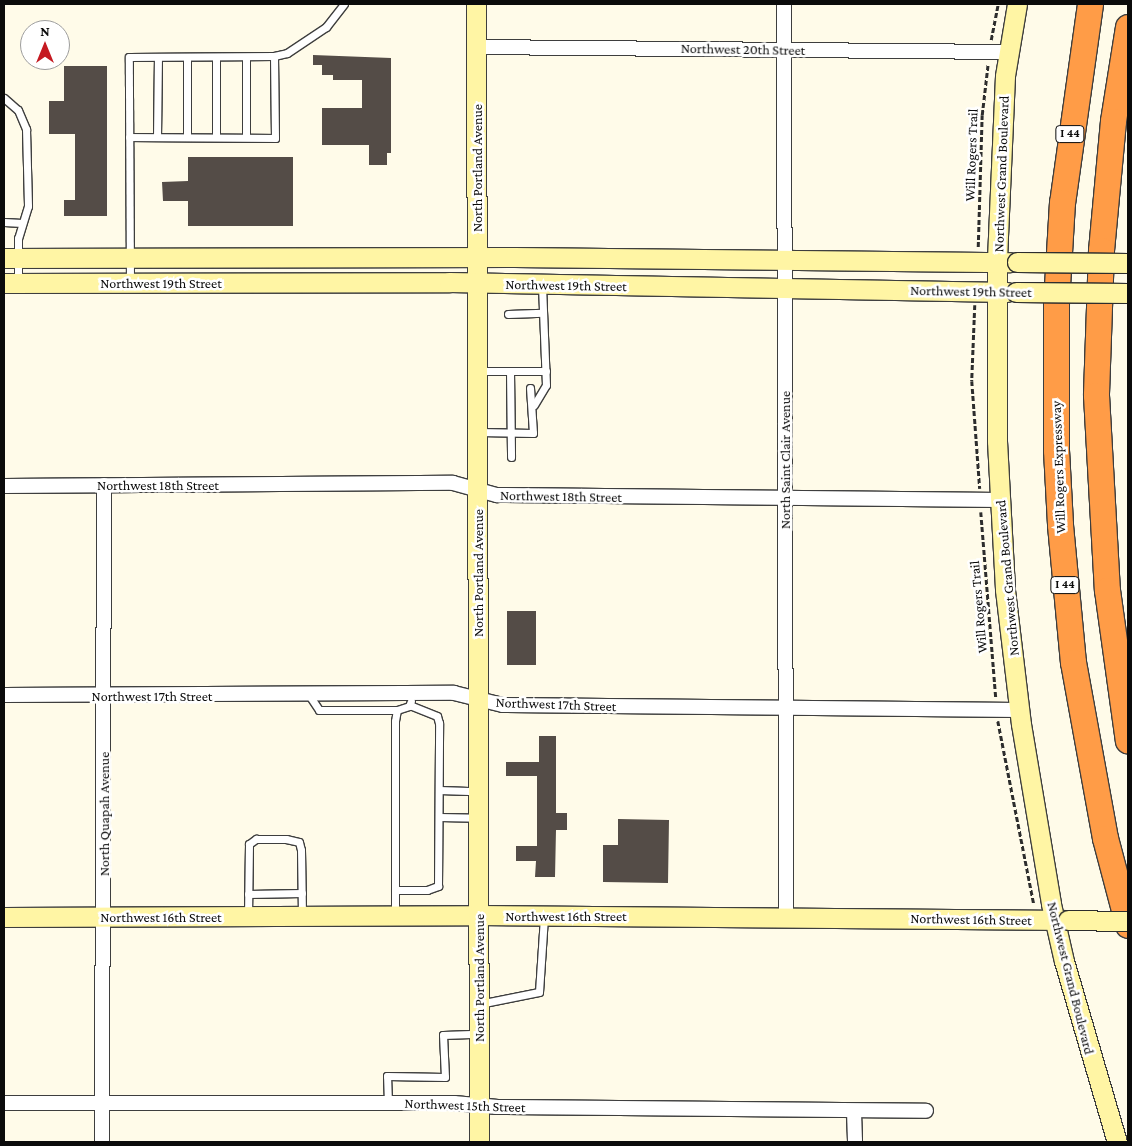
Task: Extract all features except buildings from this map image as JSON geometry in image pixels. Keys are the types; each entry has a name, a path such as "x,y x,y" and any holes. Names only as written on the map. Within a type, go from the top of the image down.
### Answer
{"highway":[{"path":"1076,4 1080,67"},
{"name":"Will Rogers Expressway","path":"1090,4 1062,202 1057,294 1060,524 1073,662 1086,747 1105,838 1128,925"},
{"path":"1128,27 1113,120 1097,309 1096,450 1107,590 1128,742"},
{"path":"1113,120 1128,80"}],"street":[{"name":"North Portland Avenue","path":"476,4 479,1142"},
{"name":"North Saint Clair Avenue","path":"784,4 786,917"},
{"name":"Northwest Grand Boulevard","path":"1017,4 1009,52 1000,143 997,262 1000,500 1005,590 1019,710 1062,920 1117,1142"},
{"name":"Northwest 20th Street","path":"476,47 1009,52"},
{"name":"Northwest 19th Street","path":"10,258 477,257 1128,263"},
{"name":"Northwest 19th Street","path":"11,283 477,284 1128,293"},
{"name":"Northwest 18th Street","path":"4,486 453,483 497,495 1000,500"},
{"name":"North Quapah Avenue","path":"102,1142 104,485"},
{"name":"Northwest 17th Street","path":"4,695 104,697 309,695 412,699 454,693 503,705 1019,710"},
{"name":"Northwest 16th Street","path":"4,917 544,915 1128,921"},
{"name":"Northwest 15th Street","path":"4,1103 388,1103 926,1112"},
{"path":"854,1112 855,1142"}],"lane":[{"path":"130,283 130,57 246,57 274,56 287,53 316,35 337,17 344,4"},
{"path":"129,137 275,138 274,56"},
{"path":"216,57 216,137"},
{"path":"246,57 246,138"},
{"path":"157,137 158,58"},
{"path":"187,58 187,137"},
{"path":"4,98 18,110 26,129 28,206 10,258 11,283"},
{"path":"4,222 22,223"},
{"path":"534,405 546,385 542,371 542,285"},
{"path":"508,314 543,313"},
{"path":"477,371 542,371"},
{"path":"530,371 530,379"},
{"path":"538,380 542,371"},
{"path":"510,372 511,457"},
{"path":"530,388 534,405"},
{"path":"477,432 533,433 534,405 539,388"},
{"path":"309,695 319,710 397,710 412,699 437,716 439,790 438,886 427,890 395,890"},
{"path":"395,916 397,710"},
{"path":"439,790 478,791"},
{"path":"439,816 478,818"},
{"path":"248,917 249,844 256,839 299,842 302,916"},
{"path":"248,894 302,893"},
{"path":"479,1004 539,992 544,915"},
{"path":"388,1103 387,1076 445,1077 444,1035 479,1034"}],"path":[{"path":"992,32 998,4"},
{"name":"Will Rogers Trail","path":"978,246 982,115 987,66"},
{"path":"975,309 972,381 980,479"},
{"name":"Will Rogers Trail","path":"981,519 996,694"},
{"path":"1000,730 1033,902"}]}
